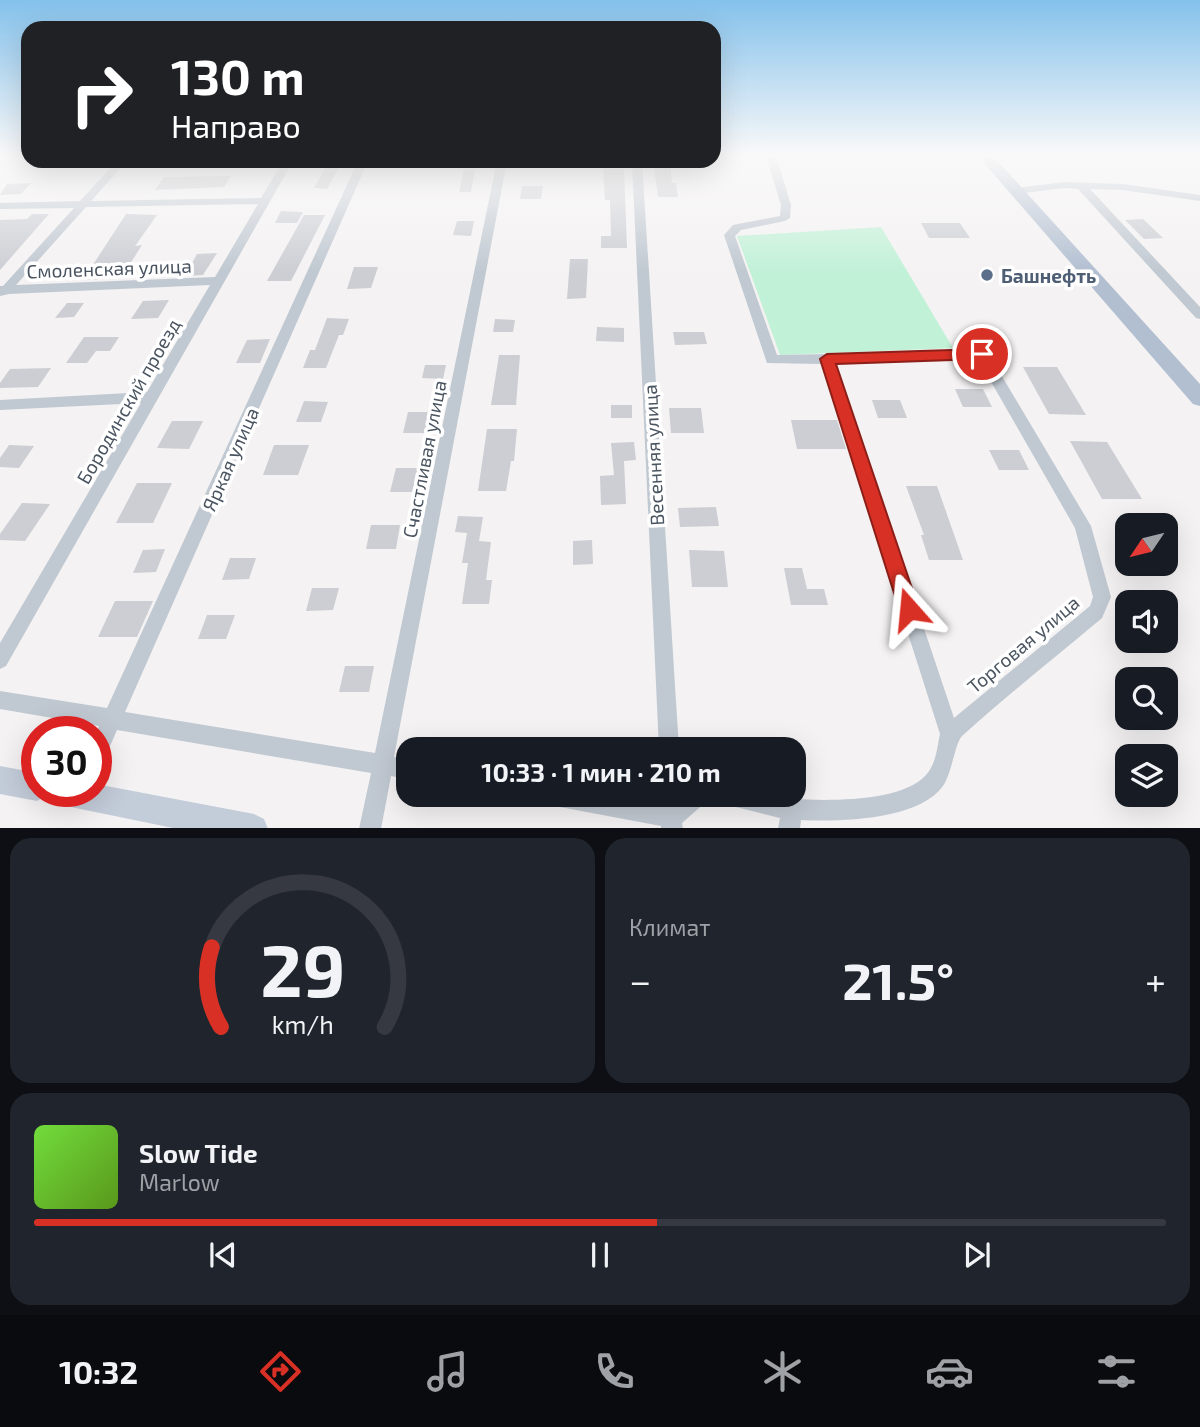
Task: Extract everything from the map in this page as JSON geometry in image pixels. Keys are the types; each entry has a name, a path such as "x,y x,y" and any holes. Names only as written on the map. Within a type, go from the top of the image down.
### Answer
{"main road":[{"path":"1018,195 1200,398"}],"street":[{"path":"2,292 92,195"},
{"name":"Бородинский проезд","path":"0,660 269,195"},
{"name":"Яркая улица","path":"112,722 348,195"},
{"name":"Счастливая улица","path":"370,828 495,195"},
{"name":"Весенняя улица","path":"638,195 668,737"},
{"path":"758,807 790,819 908,798 928,787 943,766 950,734 827,359 772,360 729,235 737,227 785,218 786,205 783,195"},
{"path":"1089,195 1200,315"},
{"path":"1176,195 1200,198"},
{"path":"0,206 85,202 265,201"},
{"name":"Смоленская улица","path":"2,292 219,281"},
{"name":"Торговая улица","path":"827,359 982,354 1083,526 1102,597 1096,612 950,734"},
{"path":"0,405 154,397"},
{"path":"0,700 396,766"},
{"path":"0,780 21,784"},
{"path":"112,800 254,828"},
{"path":"601,807 672,823 687,807"}],"green space":[{"path":"881,227 953,348 780,355 737,236"}],"building":[{"path":"521,195 542,195 541,199 520,199"},
{"path":"605,195 625,195 627,248 601,248 601,236 611,236 610,200 605,200"},
{"path":"658,195 678,195 678,197 658,197"},
{"path":"281,211 303,212 297,223 275,223"},
{"path":"32,214 49,214 0,270 0,220 27,219"},
{"path":"126,214 157,215 135,246 142,245 130,264 111,264 102,279 83,280"},
{"path":"304,215 325,215 291,281 267,281"},
{"path":"1143,219 1163,238 1144,239 1125,220"},
{"path":"457,221 474,221 471,236 453,235"},
{"path":"921,223 960,223 970,238 929,238"},
{"path":"217,253 203,275 185,276 197,254"},
{"path":"570,259 588,259 586,298 567,299"},
{"path":"354,267 378,267 371,288 347,289"},
{"path":"169,300 158,318 131,319 143,301"},
{"path":"67,303 84,303 74,317 55,318"},
{"path":"327,318 349,319 343,335 339,335 326,368 303,368 310,350 315,350"},
{"path":"495,319 515,320 513,332 493,332"},
{"path":"597,327 624,328 624,342 596,341"},
{"path":"673,332 704,332 707,344 675,345"},
{"path":"84,337 119,337 110,351 96,351 87,363 66,363"},
{"path":"270,339 260,363 236,363 247,340"},
{"path":"499,355 520,355 516,405 491,405"},
{"path":"425,365 446,365 443,379 422,378"},
{"path":"1023,367 1057,367 1086,415 1049,414"},
{"path":"51,368 38,387 0,388 0,383 10,369"},
{"path":"955,389 983,389 992,407 963,407"},
{"path":"872,400 900,400 907,418 878,418"},
{"path":"304,401 328,402 321,422 296,422"},
{"path":"611,405 632,405 632,418 611,418"},
{"path":"669,408 701,408 704,433 671,433"},
{"path":"408,412 432,412 428,433 403,433"},
{"path":"791,420 837,420 846,449 797,449"},
{"path":"172,421 203,421 189,449 157,448"},
{"path":"487,429 517,429 514,461 511,461 506,491 478,491"},
{"path":"1070,441 1107,442 1142,499 1102,499"},
{"path":"634,442 636,460 624,461 626,504 601,505 600,476 614,475 611,443"},
{"path":"9,445 34,446 19,468 0,467 0,458"},
{"path":"274,445 309,445 298,475 263,475"},
{"path":"989,450 1019,450 1029,470 999,470"},
{"path":"396,468 422,468 417,492 390,492"},
{"path":"137,483 172,483 153,523 116,523"},
{"path":"906,486 937,486 963,560 929,560 921,535 924,535"},
{"path":"22,503 50,504 25,541 0,540 0,534"},
{"path":"716,507 719,526 680,527 678,508"},
{"path":"458,516 483,517 479,541 491,542 486,580 492,580 489,604 462,604 468,563 462,563 467,533 455,532"},
{"path":"371,525 400,525 396,549 366,549"},
{"path":"592,540 593,564 573,565 573,541"},
{"path":"165,549 156,572 133,573 143,550"},
{"path":"689,550 724,551 728,587 692,587"},
{"path":"230,558 256,558 249,579 222,580"},
{"path":"784,568 802,568 807,589 824,589 828,605 791,605"},
{"path":"312,588 339,588 333,610 306,611"},
{"path":"115,601 153,601 137,637 98,637"},
{"path":"207,615 235,615 226,639 198,639"},
{"path":"345,666 374,666 369,692 339,692"}],"place":[{"name":"Башнефть","path":"987,275"}],"route":[{"path":"909,609 827,359 982,354"}]}
